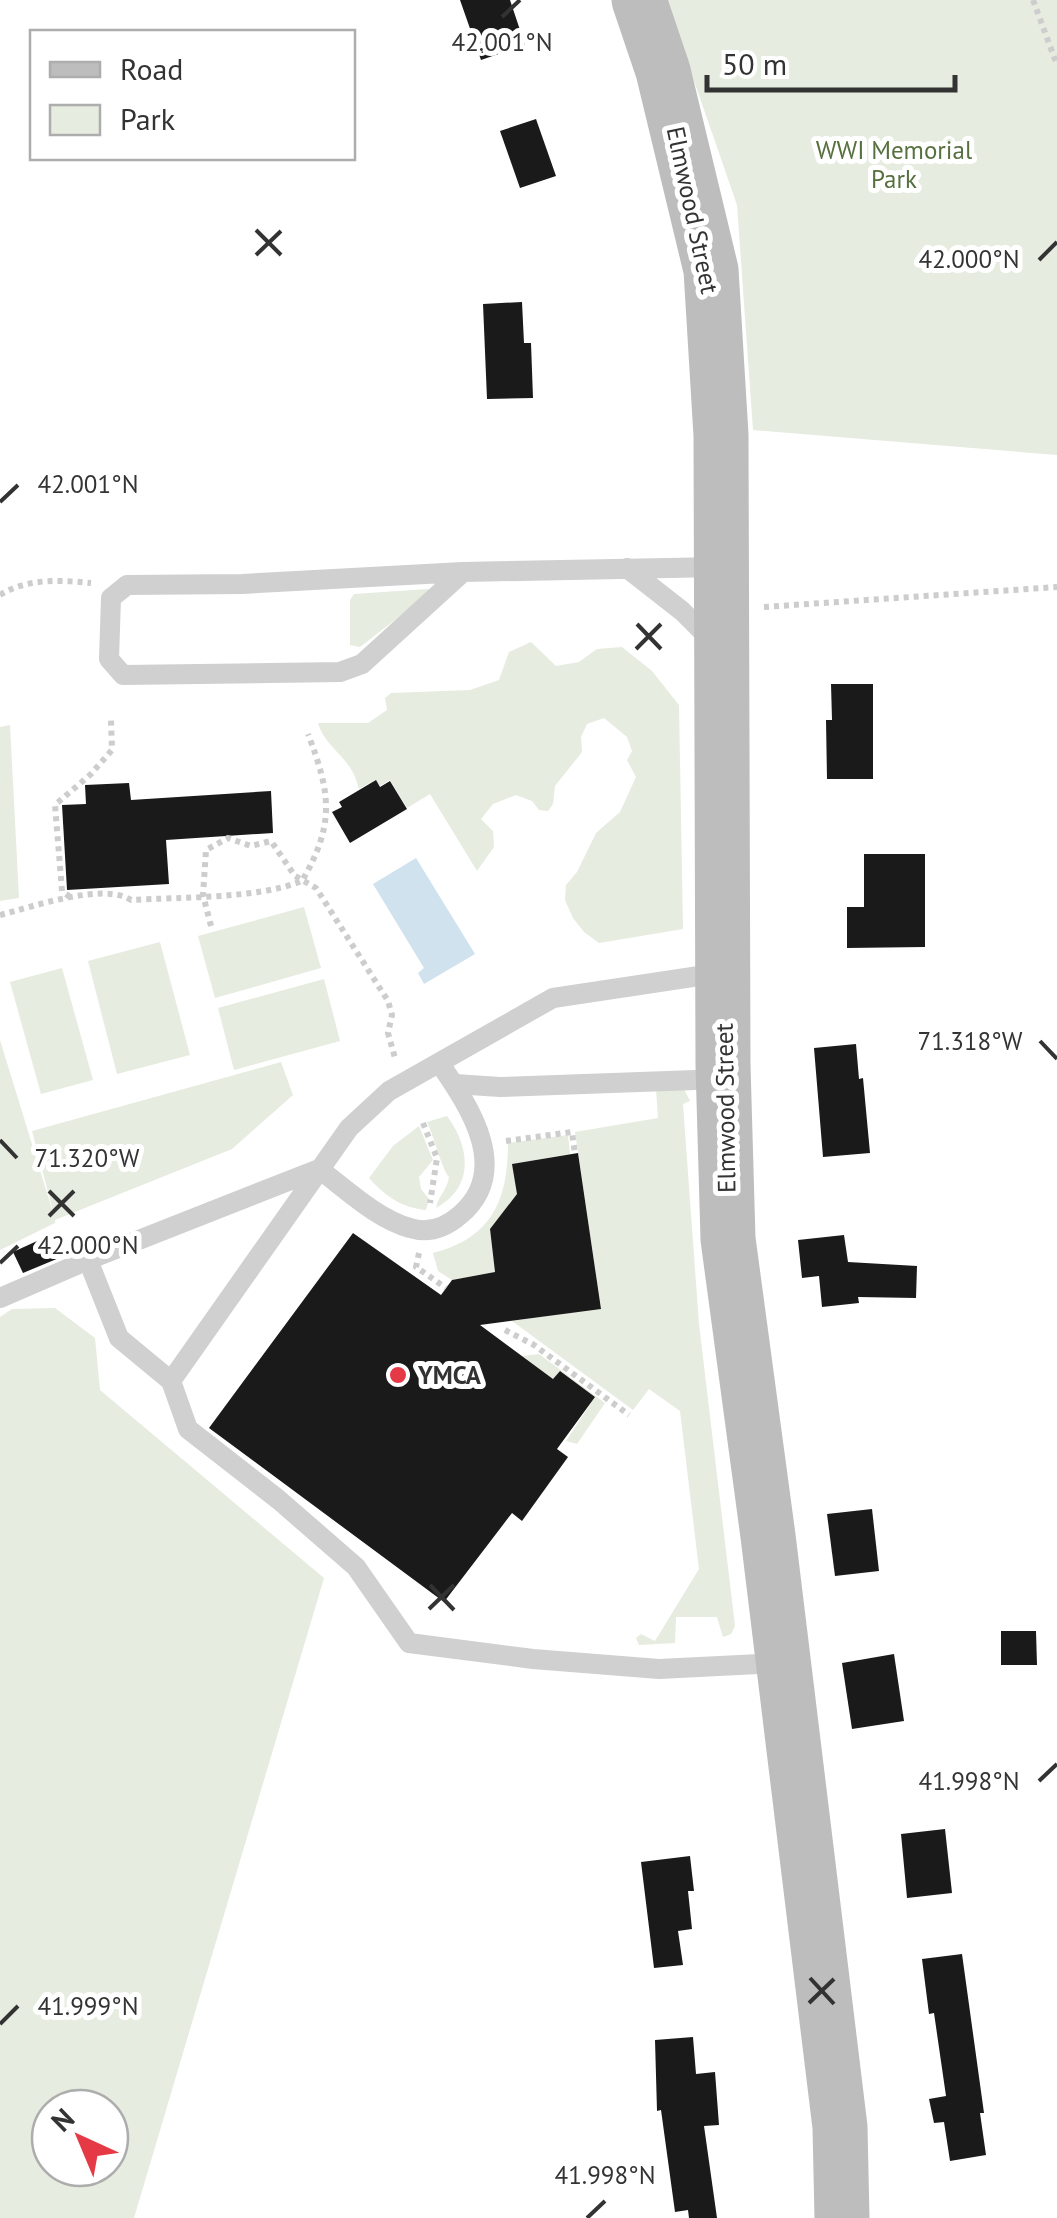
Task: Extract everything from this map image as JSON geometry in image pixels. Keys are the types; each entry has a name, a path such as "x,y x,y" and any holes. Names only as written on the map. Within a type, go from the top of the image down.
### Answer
{"main road":[{"name":"Elmwood Street","path":"639,0 663,71 711,270 721,435 722,972 728,1239 840,2128 842,2218"}],"lane":[{"path":"627,568 682,611 723,610"},
{"path":"464,572 362,664 340,672 123,674 109,659 110,598 127,585 242,584 464,572 627,568 723,610"},
{"path":"170,1381 349,1128 389,1091 553,998 722,972"},
{"path":"319,1169 408,1228 432,1231 445,1227 467,1209 478,1195 485,1158 477,1120 440,1064"},
{"path":"455,1084 723,1079"},
{"path":"0,1298 319,1169"},
{"path":"88,1260 119,1338 170,1381 188,1430 279,1500 356,1567 408,1643 659,1668 783,1663"}],"path":[{"path":"1034,0 1057,66"},
{"path":"0,595 40,582 127,585"},
{"path":"723,610 1057,588"},
{"path":"72,897 62,891 55,805 112,750 111,720"},
{"path":"0,914 72,897 121,894 131,900 203,896 284,888 302,881 326,834 327,812 321,768 308,734"},
{"path":"211,926 203,896 206,850 228,838 251,846 271,840 295,876 316,888 388,1000 392,1015 388,1034 396,1058"},
{"path":"423,1124 437,1158 429,1209"},
{"path":"419,1252 416,1267 446,1288"},
{"path":"505,1330 534,1345 628,1415"}],"green space":[{"name":"WWI Memorial Park","path":"666,0 1057,0 1057,455 753,430 737,205"},
{"path":"432,591 360,647 350,645 350,600 354,594"},
{"path":"531,642 556,666 579,662 597,649 622,647 652,671 679,705 683,929 599,943 584,932 565,900 566,885 577,872 596,833 620,812 636,777 627,760 632,751 627,737 604,718 587,724 581,737 582,752 555,786 548,811 539,810 532,801 516,795 493,804 481,819 493,831 494,847 477,871 430,794 407,808 390,780 380,786 375,780 359,789 350,768 318,723 368,723 387,710 385,698 391,693 470,690 499,680 509,652"},
{"path":"10,725 19,898 0,901 0,727"},
{"path":"304,907 321,968 215,998 198,936"},
{"path":"160,942 190,1055 117,1074 88,961"},
{"path":"62,968 93,1080 41,1094 10,982"},
{"path":"324,979 340,1041 234,1070 218,1008"},
{"path":"0,1040 55,1219 32,1131 281,1062 293,1095 232,1149 55,1220 0,1250"},
{"path":"656,1089 684,1089 690,1101 683,1104 699,1324 735,1626 731,1634 723,1637 717,1617 676,1617 675,1643 639,1645 636,1638 641,1634 655,1641 699,1569 680,1411 649,1389 633,1410 512,1321 601,1308 575,1132 658,1118"},
{"path":"447,1116 460,1140 465,1166 457,1189 436,1208 449,1177 427,1122"},
{"path":"419,1126 433,1160 419,1177 421,1189 429,1199 426,1210 394,1200 369,1178 393,1146"},
{"path":"568,1135 570,1154 513,1164 517,1194 490,1229 495,1272 452,1280 438,1271 433,1253 470,1238 493,1214 505,1182 508,1143"},
{"path":"55,1308 95,1338 100,1390 324,1578 134,2218 0,2218 0,1317 12,1309"},
{"path":"539,1354 605,1403 577,1444 566,1441 595,1397 560,1371 553,1379 522,1356"}],"water":[{"path":"416,858 475,954 424,984 418,973 424,968 373,884"}],"building":[{"path":"460,0 510,0 525,45 481,60"},
{"path":"536,119 556,176 520,188 500,131"},
{"path":"522,302 524,343 531,343 533,398 487,399 483,304"},
{"path":"831,684 873,684 873,779 827,779 826,720 832,720"},
{"path":"376,780 380,787 390,781 407,809 350,843 332,812 342,807 339,802"},
{"path":"129,783 131,800 271,791 273,833 166,840 169,884 67,890 62,805 86,804 85,785"},
{"path":"864,854 925,854 925,947 847,948 847,907 864,907"},
{"path":"856,1044 870,1153 823,1157 814,1048"},
{"name":"YMCA","path":"578,1153 601,1309 480,1325 553,1379 560,1371 595,1397 557,1449 568,1457 522,1521 512,1513 444,1602 209,1428 353,1233 441,1295 452,1280 495,1272 490,1229 517,1194 512,1164"},
{"path":"844,1235 848,1262 917,1266 916,1298 858,1297 859,1303 822,1307 819,1276 802,1278 798,1240"},
{"path":"48,1236 59,1258 23,1273 13,1252"},
{"path":"872,1509 879,1571 835,1576 827,1514"},
{"path":"1001,1631 1036,1631 1037,1665 1001,1665"},
{"path":"894,1654 904,1721 852,1729 842,1663"},
{"path":"945,1829 952,1893 907,1898 901,1834"},
{"path":"690,1856 694,1891 688,1891 692,1929 678,1931 683,1965 654,1968 641,1862"},
{"path":"962,1954 986,2155 950,2161 944,2122 934,2123 929,2099 946,2096 922,1959"},
{"path":"693,2037 696,2074 715,2072 719,2125 704,2126 717,2218 689,2218 688,2210 675,2212 661,2110 657,2111 655,2040"}],"place":[{"name":"YMCA","path":"398,1375"}]}
